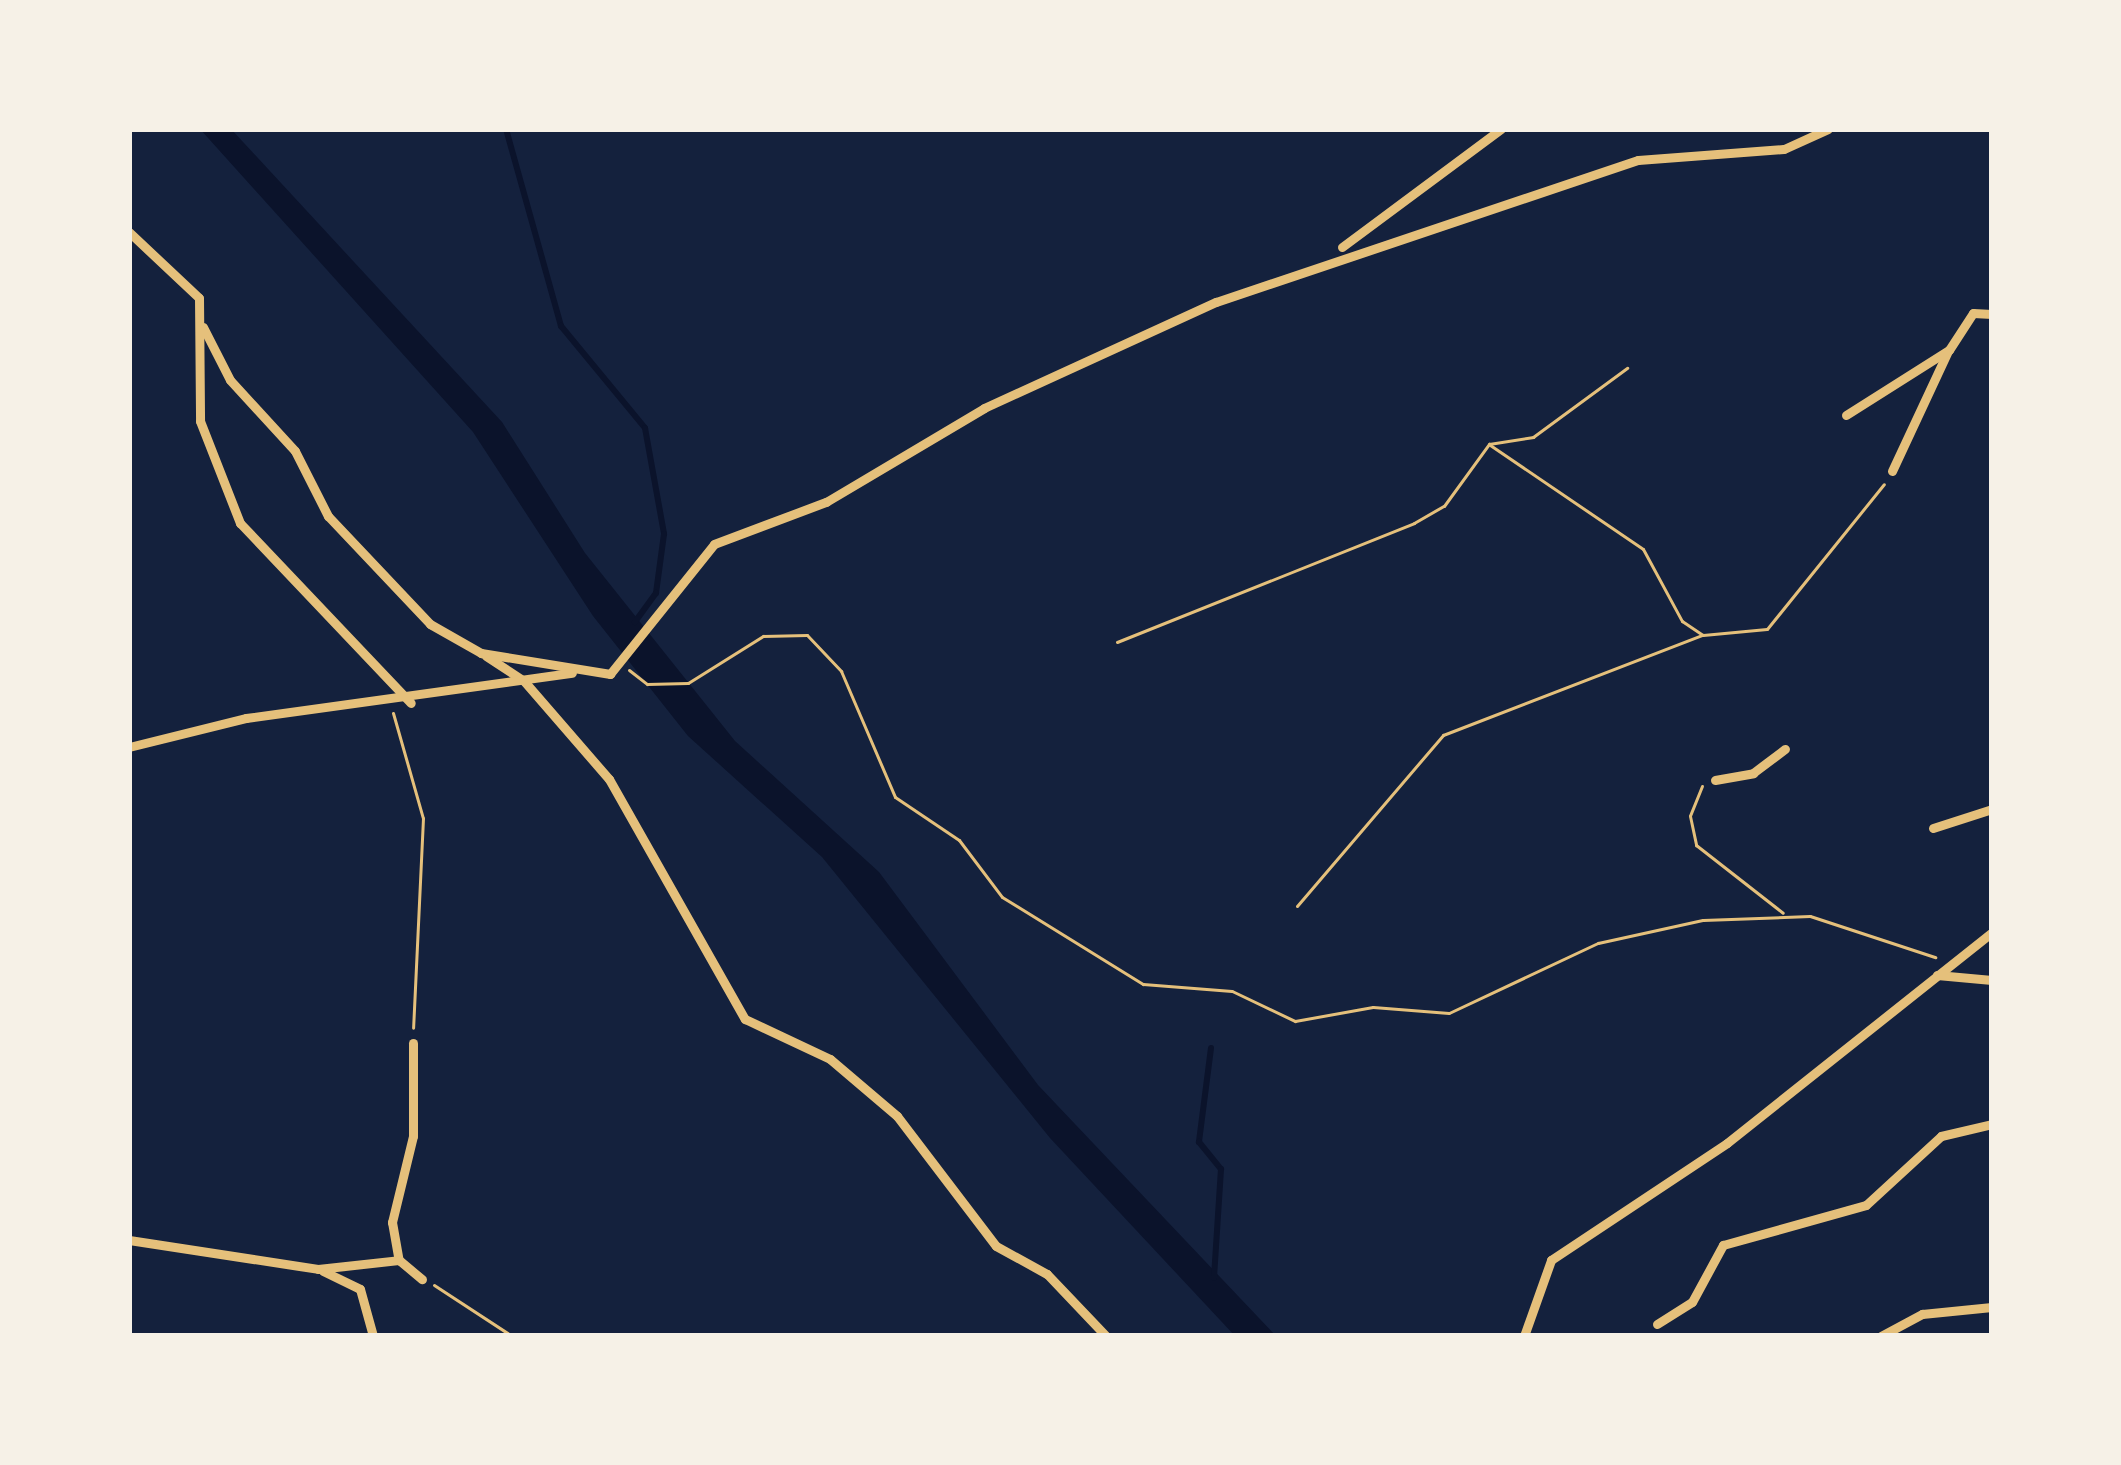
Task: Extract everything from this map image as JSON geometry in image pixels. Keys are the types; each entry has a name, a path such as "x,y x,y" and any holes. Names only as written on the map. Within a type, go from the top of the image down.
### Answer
{"street":[{"path":"1328,257 1501,129"},
{"path":"129,747 246,718 391,706 626,667 645,624 714,544 836,496 984,408 1328,257 1638,160 1784,149 1828,129"},
{"path":"129,232 199,298 203,327 200,421 240,523 411,703"},
{"path":"1892,471 1948,350 1973,313 1992,314"},
{"path":"203,327 351,546 430,624 524,681 638,824 657,877 745,1019 830,1059 897,1116 996,1246 1047,1274 1106,1336"},
{"path":"1846,415 1948,350"},
{"path":"481,653 578,672"},
{"path":"1714,780 1753,773 1785,749"},
{"path":"1933,828 1992,809"},
{"path":"1524,1336 1551,1260 1727,1143 1992,932"},
{"path":"1937,975 1992,980"},
{"path":"413,1043 413,1136 392,1222 399,1260 422,1279"},
{"path":"1658,1324 1692,1302 1723,1244 1866,1205 1940,1136 1992,1124"},
{"path":"129,1240 317,1269 399,1260"},
{"path":"317,1269 360,1289 373,1336"},
{"path":"1881,1336 1922,1314 1992,1307"}],"path":[{"path":"1117,642 1414,523 1444,506 1489,444 1533,437 1628,368"},
{"path":"1489,444 1643,549 1682,621 1703,635"},
{"path":"1297,906 1443,735 1703,635 1767,629 1892,471"},
{"path":"626,667 668,687 763,636 807,635 841,671 895,797 959,840 1002,897 1143,984 1232,991 1295,1021 1373,1007 1450,1013 1646,928 1786,915 1954,962"},
{"path":"391,706 423,818 413,1043"},
{"path":"1714,780 1694,790 1696,844 1786,915"},
{"path":"422,1279 512,1336"}],"water":[{"path":"200,129 231,129 502,422 585,553 735,741 879,872 1038,1085 1276,1336 1235,1336 1050,1138 822,857 688,736 593,616 473,432"}],"waterway":[{"path":"506,129 561,326 645,428 664,534 656,593 635,622"},
{"path":"1211,1048 1199,1142 1221,1169 1214,1278"}]}
